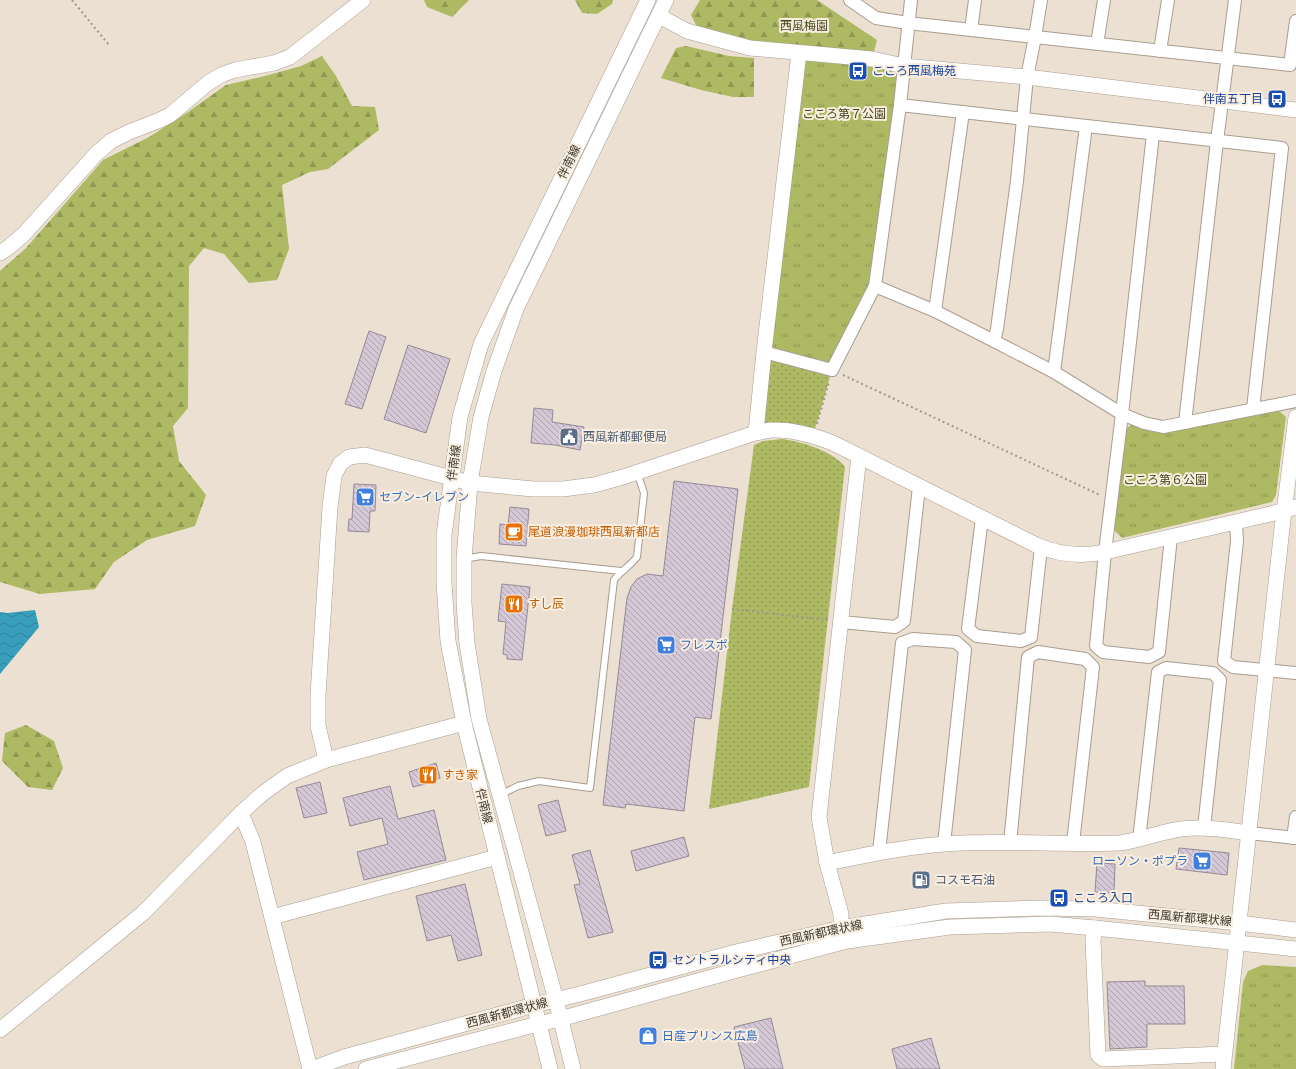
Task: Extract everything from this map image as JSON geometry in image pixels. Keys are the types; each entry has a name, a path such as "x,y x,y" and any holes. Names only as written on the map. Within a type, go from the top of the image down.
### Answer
{"street":[{"path":"0,253 10,247 24,234 96,154 111,141 170,115 221,74 274,63 290,57 363,0"},
{"name":"伴南線","path":"550,1069 464,723 448,641 444,583 444,535 460,417 481,344 648,0"},
{"name":"伴南線","path":"573,1069 556,1000 479,719 467,643 464,603 464,559 470,483 481,417 494,371 516,310 666,0"},
{"path":"850,0 876,18 908,23 1290,65 1296,21"},
{"path":"764,352 832,370 875,286 900,105 911,0"},
{"path":"971,30 975,0"},
{"path":"994,341 997,329 1017,181 1027,77 1041,0"},
{"path":"1097,44 1104,0"},
{"path":"1160,51 1168,0"},
{"path":"1185,423 1217,142 1235,0"},
{"path":"659,16 687,32 750,48 872,59 904,66 1027,77 1296,110"},
{"path":"756,432 798,53"},
{"path":"900,105 1217,142 1282,148 1253,409"},
{"path":"936,311 963,112"},
{"path":"1054,372 1086,126"},
{"path":"1153,134 1105,552 1096,646 1103,652 1149,657 1158,652 1171,537"},
{"path":"875,286 936,311 1054,372 1122,414 1144,423 1163,427 1296,401"},
{"path":"1096,928 1093,940 1098,1055 1103,1059 1223,1062 1267,670 1290,508 1296,417"},
{"path":"326,760 318,726 318,695 330,507 334,476 340,464 349,457 365,455 470,483 533,489 563,489 594,485 756,432 770,430 787,431 813,436 833,443 1041,547 1062,554 1076,555 1090,555 1105,552 1290,508"},
{"path":"842,928 841,914 827,863 819,817 859,456"},
{"path":"841,622 895,627 904,621 919,486"},
{"path":"982,518 968,629 976,636 1021,641 1031,637 1041,547"},
{"path":"1236,522 1237,541 1224,660 1232,666 1296,673"},
{"path":"879,852 902,644 912,639 956,642 965,650 944,844"},
{"path":"1010,843 1028,658 1038,652 1085,659 1093,667 1073,843"},
{"path":"1139,840 1158,672 1166,668 1214,673 1220,680 1204,828"},
{"path":"0,1030 143,913 241,813 262,794 287,776 326,760 464,723"},
{"path":"241,813 253,842 311,1069"},
{"path":"827,863 879,852 944,844 1120,842 1139,840 1182,829 1204,828 1295,838 1296,817"},
{"path":"272,917 497,858"},
{"name":"西風新都環状線","path":"311,1069 344,1057 736,952 842,928 946,911 1042,908 1095,909 1296,930"},
{"name":"西風新都環状線","path":"366,1069 847,942 950,928 1050,924 1296,949"}],"lane":[{"path":"500,795 518,786 539,781 590,788 614,580 621,571 633,563 637,557 644,493 637,472"},
{"path":"464,559 481,556 621,571"}],"path":[{"path":"72,0 108,45"},
{"path":"813,436 832,370 1112,501"},
{"path":"732,609 841,622"}],"green space":[{"path":"424,0 469,0 452,17 427,7"},
{"path":"575,0 613,0 612,4 597,14 582,13"},
{"name":"西風梅園","path":"700,0 817,0 877,40 872,59 701,35 691,15"},
{"name":"西風梅園","path":"686,46 729,56 754,58 754,97 733,97 701,90 661,78 676,48"},
{"name":"こころ第７公園","path":"799,53 904,66 875,286 832,370 764,352"},
{"path":"322,56 336,76 352,106 375,107 379,130 328,169 310,172 282,185 289,249 277,280 249,283 224,254 204,248 189,266 188,408 173,426 179,461 206,495 195,526 147,540 114,562 95,589 40,594 0,582 0,271 26,248 103,160 149,137 226,85 301,66"},
{"path":"764,352 832,370 813,436 756,432"},
{"name":"こころ第６公園","path":"1278,410 1286,417 1276,495 1272,502 1122,538 1114,530 1124,430 1133,424 1161,433 1171,432"},
{"path":"781,439 806,444 816,448 833,456 845,467 809,787 709,809 732,609 754,445 763,441"},
{"path":"26,725 54,741 63,768 52,790 28,787 2,761 5,733"},
{"path":"1262,965 1296,967 1296,1069 1234,1069 1243,982 1248,971"}],"water":[{"path":"35,610 39,627 0,674 0,612 7,613"}],"building":[{"path":"369,331 386,337 362,409 345,404"},
{"path":"408,345 450,359 426,433 384,419"},
{"path":"534,408 553,410 552,422 584,427 580,450 555,445 531,443"},
{"path":"674,481 738,489 711,719 695,717 684,811 626,804 625,808 603,805 627,598 631,587 637,579 647,574 663,576"},
{"path":"354,484 376,485 375,511 370,511 369,532 348,531 349,519 352,519"},
{"path":"510,507 529,509 526,546 499,544 500,524 508,525"},
{"path":"502,584 530,587 522,660 507,659 507,655 503,654 506,622 498,621"},
{"path":"436,763 440,778 425,781 425,784 413,787 409,772"},
{"path":"320,782 327,813 304,818 296,788"},
{"path":"390,786 398,819 434,810 446,860 364,880 357,852 388,844 382,818 350,826 343,798"},
{"path":"558,800 566,831 546,836 538,805"},
{"path":"684,837 689,856 636,871 631,851"},
{"name":"ローソン・ポプラ","path":"1179,848 1229,853 1227,875 1176,869"},
{"path":"590,850 613,932 588,938 574,885 580,884 572,855"},
{"path":"1097,863 1115,864 1114,893 1095,892"},
{"path":"465,884 482,955 458,961 451,935 427,941 416,896"},
{"path":"1145,981 1145,986 1184,986 1185,1024 1147,1024 1147,1047 1110,1049 1107,982"},
{"path":"771,1018 783,1069 745,1069 734,1027"},
{"path":"931,1038 940,1069 897,1069 892,1049"}],"place":[{"name":"こころ西風梅苑","path":"858,71"},
{"name":"伴南五丁目","path":"1277,99"},
{"name":"西風新都郵便局","path":"569,437"},
{"name":"セブン-イレブン","path":"365,497"},
{"name":"尾道浪漫珈琲西風新都店","path":"514,532"},
{"name":"すし辰","path":"514,604"},
{"name":"フレスポ","path":"666,645"},
{"name":"すき家","path":"428,775"},
{"name":"ローソン・ポプラ","path":"1202,861"},
{"name":"コスモ石油","path":"921,880"},
{"name":"こころ入口","path":"1059,898"},
{"name":"セントラルシティ中央","path":"658,960"},
{"name":"日産プリンス広島","path":"648,1036"}]}
